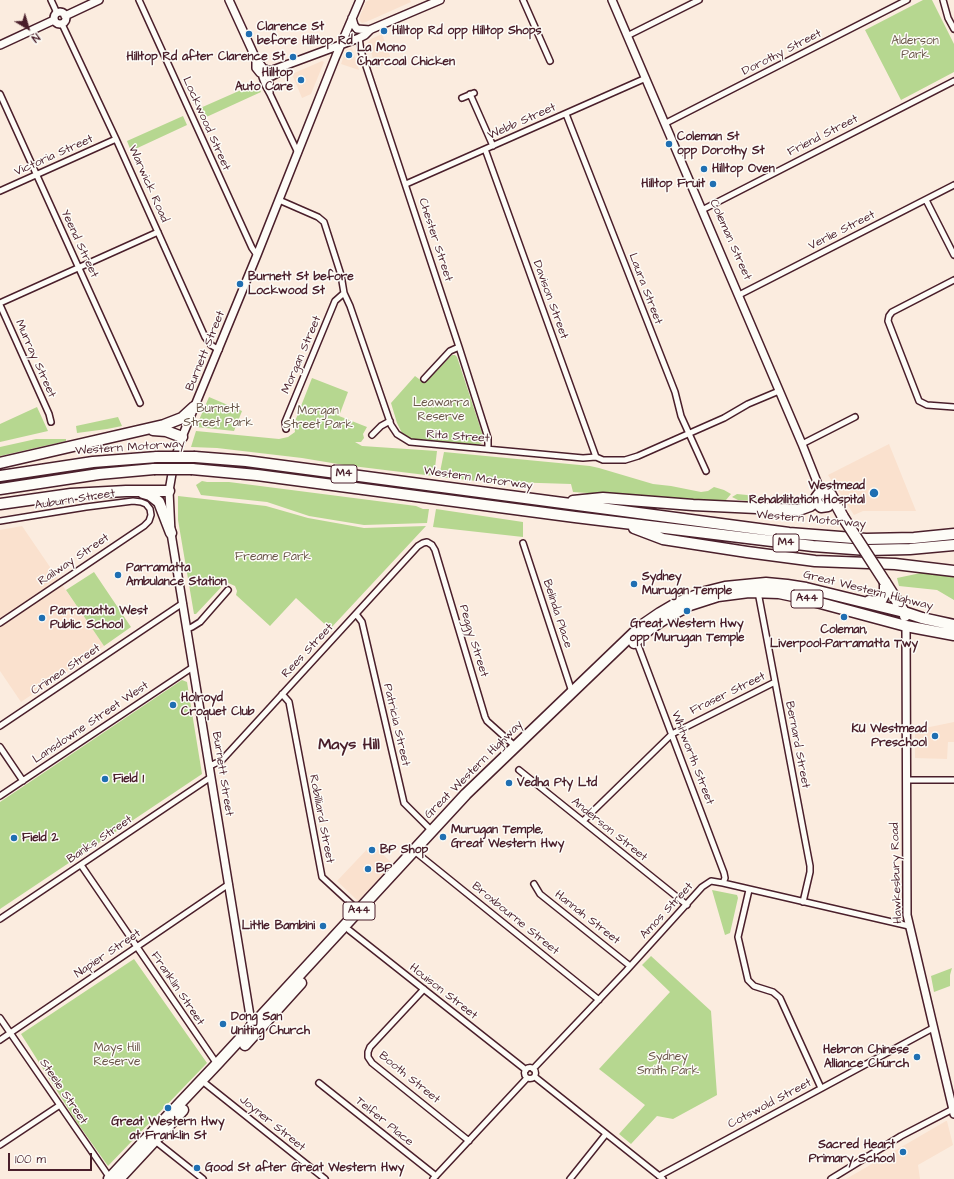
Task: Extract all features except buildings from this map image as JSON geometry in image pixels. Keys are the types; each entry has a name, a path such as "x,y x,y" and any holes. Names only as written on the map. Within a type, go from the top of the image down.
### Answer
{"highway":[{"path":"0,463 145,430 179,420 187,415 194,407"},
{"path":"145,430 166,431 182,437"},
{"name":"Western Motorway","path":"0,476 94,462 157,457 195,457 246,461 789,533 890,538 954,534"},
{"name":"Western Motorway","path":"0,489 99,474 154,469 192,469 257,475 832,548 885,550 954,546"},
{"path":"0,504 71,494 126,491 169,491"},
{"path":"126,491 147,494 156,499 162,507 171,532"},
{"name":"M4","path":"555,503 603,498 693,505 799,510 810,506 823,495"},
{"name":"Coleman Street","path":"823,495 831,503 824,507 843,517"},
{"name":"Coleman Street","path":"823,495 843,517 904,612 906,626"},
{"name":"M4","path":"619,522 662,539 695,545 815,561 895,564 954,571"},
{"path":"851,599 875,602 880,601 885,593 884,582"},
{"name":"Great Western Highway","path":"113,1179 206,1084 359,911 466,794 642,626 673,605 705,592 725,587 766,583 806,588 954,625"},
{"name":"Great Western Highway","path":"152,1138 217,1064 253,1031 349,930 472,795 636,640 666,618 690,605 718,596 749,592 779,593 906,626 954,635"}],"street":[{"path":"51,0 57,13"},
{"path":"65,16 99,0"},
{"name":"Lockwood Street","path":"139,0 252,248 257,255"},
{"path":"229,0 256,59 270,84 270,94 298,153"},
{"name":"Burnett Street","path":"253,1031 171,532 169,491 174,462 182,437 219,350 360,0"},
{"path":"342,43 352,37 440,0"},
{"path":"523,0 550,61"},
{"name":"Coleman Street","path":"612,0 666,123 823,495"},
{"path":"627,36 699,0"},
{"name":"Dorothy Street","path":"666,123 907,0"},
{"path":"943,0 948,18 954,29"},
{"path":"57,13 63,13 65,16"},
{"path":"54,20 54,15 57,13"},
{"path":"54,20 57,24 62,24 65,20 65,16"},
{"path":"352,18 357,29 370,30"},
{"path":"0,44 54,20"},
{"name":"Warwick Road","path":"62,24 207,340 213,347 219,350"},
{"path":"264,72 359,38 370,30"},
{"name":"Chester Street","path":"359,38 361,52 406,184 488,438 488,449"},
{"name":"Webb Street","path":"406,184 646,78"},
{"name":"Friend Street","path":"702,210 954,81"},
{"name":"Yeend Street","path":"0,94 140,403"},
{"path":"462,98 472,94 493,146"},
{"name":"Laura Street","path":"566,114 675,392 681,416 706,471"},
{"name":"Victoria Street","path":"0,191 116,139"},
{"name":"Davison Street","path":"485,149 596,457"},
{"name":"Verlie Street","path":"739,295 954,185"},
{"name":"Rita Street","path":"279,200 323,220 341,275 344,293 350,306 390,421 397,434 410,442 425,445 583,458 596,457 603,460 628,459 724,418 748,404 779,391"},
{"path":"926,200 954,255"},
{"path":"0,304 158,232"},
{"path":"954,280 892,312 888,321 919,401 927,405 954,407"},
{"name":"Morgan Street","path":"286,429 285,422 335,301 344,293"},
{"name":"Murray Street","path":"0,304 49,414 51,422"},
{"path":"424,379 450,351 459,347"},
{"path":"802,444 855,417"},
{"path":"372,435 381,426 390,421"},
{"name":"Auburn Street","path":"0,521 86,506 133,501 144,503 150,509"},
{"name":"Railway Street","path":"0,623 146,524 150,518 150,509"},
{"name":"Peggy Street","path":"418,546 427,542 432,545 435,550 486,719 516,747"},
{"name":"Belinda Place","path":"522,543 572,692"},
{"name":"Rees Street","path":"210,766 222,760 418,546"},
{"path":"187,629 192,628 200,622 228,590"},
{"name":"Bernard Street","path":"758,592 810,866 803,902"},
{"name":"Crimea Street","path":"0,726 183,603"},
{"name":"Patricia Street","path":"356,614 362,622 403,801 407,807 432,831"},
{"name":"Hawkesbury Road","path":"906,626 907,915 933,1028 951,1090 953,1112"},
{"name":"Whitworth Street","path":"636,640 724,873 725,878 723,883"},
{"name":"Lansdowne Street West","path":"0,796 193,667"},
{"name":"Fraser Street","path":"583,821 672,734 775,682"},
{"name":"Robilliard Street","path":"282,694 289,702 322,877 359,911"},
{"path":"0,747 23,781"},
{"name":"Anderson Street","path":"519,770 687,905"},
{"name":"Banks Street","path":"0,919 211,776"},
{"path":"907,780 954,780"},
{"name":"Broxbourne Street","path":"418,854 599,1000"},
{"name":"Franklin Street","path":"81,865 217,1064"},
{"name":"Amos Street","path":"533,1069 599,1000 702,887 712,882 723,883 909,926"},
{"name":"Napier Street","path":"0,1040 229,884"},
{"name":"Hannah Street","path":"534,884 540,894 630,966"},
{"path":"749,890 738,937 748,980 754,986 773,992 780,998 821,1088"},
{"name":"Houison Street","path":"349,930 526,1070"},
{"name":"Booth Street","path":"424,989 370,1047 368,1057 372,1063 469,1140"},
{"name":"Steele Street","path":"0,1018 113,1179"},
{"name":"Cotswold Street","path":"661,1177 933,1028"},
{"path":"527,1078 525,1075 526,1070 530,1068 533,1069 536,1073 535,1077 661,1177"},
{"path":"434,1178 527,1078 530,1079 535,1077"},
{"name":"Telfer Place","path":"319,1083 434,1178"},
{"name":"Joyner Street","path":"206,1084 325,1179"},
{"path":"0,1145 60,1105"},
{"path":"831,1179 901,1136 953,1112"},
{"path":"570,1179 606,1134"},
{"path":"152,1138 203,1179"}],"shaded area":[{"path":"369,0 410,0 411,2 362,23 359,20 360,16 366,2"},
{"path":"382,34 392,62 376,68 368,43 371,39"},
{"path":"352,48 359,70 341,64 346,50"},
{"path":"322,61 324,62 311,94 302,98 292,74"},
{"name":"Westmead Rehabilitation Hospital","path":"889,444 916,511 863,511 854,515 828,475"},
{"name":"Parramatta West Public School","path":"22,526 104,646 21,702 0,671 0,530"},
{"name":"KU Westmead Preschool","path":"954,722 954,742 948,742 947,759 915,758 915,730"},
{"name":"BP","path":"372,844 393,864 358,901 337,881"},
{"path":"946,1121 953,1145 918,1165 920,1179 846,1179"}],"green space":[{"name":"Alderson Park","path":"923,0 932,0 954,44 954,72 901,100 865,30"},
{"path":"257,83 261,92 202,119 198,109"},
{"path":"183,116 187,125 131,151 127,141"},
{"name":"Leawarra Reserve","path":"452,355 457,357 484,439 479,445 411,439 403,435 397,423 391,403 415,376 423,382 427,381"},
{"name":"Morgan Street Park","path":"312,378 348,392 339,416 367,427 363,434 364,438 361,442 355,442 362,446 437,451 434,476 344,465 302,458 217,448 191,447 196,431 279,439 288,437 295,432 294,424"},
{"name":"Burnett Street Park","path":"209,397 242,411 234,431 196,427"},
{"path":"37,407 48,431 0,442 0,424"},
{"path":"118,417 122,426 77,433 76,426"},
{"path":"36,439 66,439 66,441 0,456 0,447"},
{"path":"444,452 590,466 653,484 701,492 708,491 714,487 731,494 726,500 689,500 573,492 571,484 477,481 439,477"},
{"path":"202,481 229,482 416,506 423,509 429,509 427,523 364,525 309,516 267,502 201,495 196,485"},
{"path":"737,494 788,499 808,498 799,504 792,504 738,500 732,497"},
{"name":"Freame Park","path":"178,496 266,506 308,518 364,528 426,526 330,629 296,598 270,626 236,595 237,591 235,586 226,582 196,614 194,614 178,520"},
{"path":"436,509 523,522 523,537 433,527"},
{"path":"954,566 954,600 937,590 899,586 897,578"},
{"path":"94,572 131,627 104,646 66,590"},
{"path":"182,680 187,682 202,774 0,909 0,802"},
{"path":"712,890 737,895 738,898 730,933 725,935"},
{"name":"Sydney Smith Park","path":"651,956 711,1011 717,1095 673,1119 657,1116 631,1144 619,1134 645,1105 599,1069 670,992 642,965"},
{"name":"Mays Hill Reserve","path":"134,959 207,1063 108,1166 76,1121 21,1034"},
{"path":"952,968 950,975 950,986 934,992 931,976"}],"place":[{"name":"Hilltop Rd opp Hilltop Shops","path":"384,31"},
{"name":"Clarence St before Hilltop Rd","path":"249,34"},
{"name":"La Mono Charcoal Chicken","path":"349,55"},
{"name":"Hilltop Rd after Clarence St","path":"293,57"},
{"name":"Hilltop Auto Care","path":"301,80"},
{"name":"Coleman St opp Dorothy St","path":"669,144"},
{"name":"Hilltop Oven","path":"704,169"},
{"name":"Hilltop Fruit","path":"713,184"},
{"name":"Burnett St before Lockwood St","path":"240,284"},
{"name":"Westmead Rehabilitation Hospital","path":"874,493"},
{"name":"Parramatta Ambulance Station","path":"118,575"},
{"name":"Sydney Murugan Temple","path":"634,584"},
{"name":"Great Western Hwy opp Murugan Temple","path":"687,611"},
{"name":"Coleman, Liverpool-Parramatta Twy","path":"844,617"},
{"name":"Parramatta West Public School","path":"42,618"},
{"name":"Holroyd Croquet Club","path":"173,705"},
{"name":"KU Westmead Preschool","path":"935,736"},
{"name":"Field 1","path":"105,779"},
{"name":"Vedha Pty Ltd","path":"509,783"},
{"name":"Murugan Temple, Great Western Hwy","path":"443,837"},
{"name":"Field 2","path":"14,838"},
{"name":"BP Shop","path":"372,850"},
{"name":"BP","path":"368,869"},
{"name":"Little Bambini","path":"323,926"},
{"name":"Dong San Uniting Church","path":"223,1024"},
{"name":"Hebron Chinese Alliance Church","path":"917,1057"},
{"name":"Great Western Hwy at Franklin St","path":"168,1108"},
{"name":"Sacred Heart Primary School","path":"903,1152"},
{"name":"Good St after Great Western Hwy","path":"197,1168"}],"district":[{"name":"Mays Hill","path":"349,746"}]}
